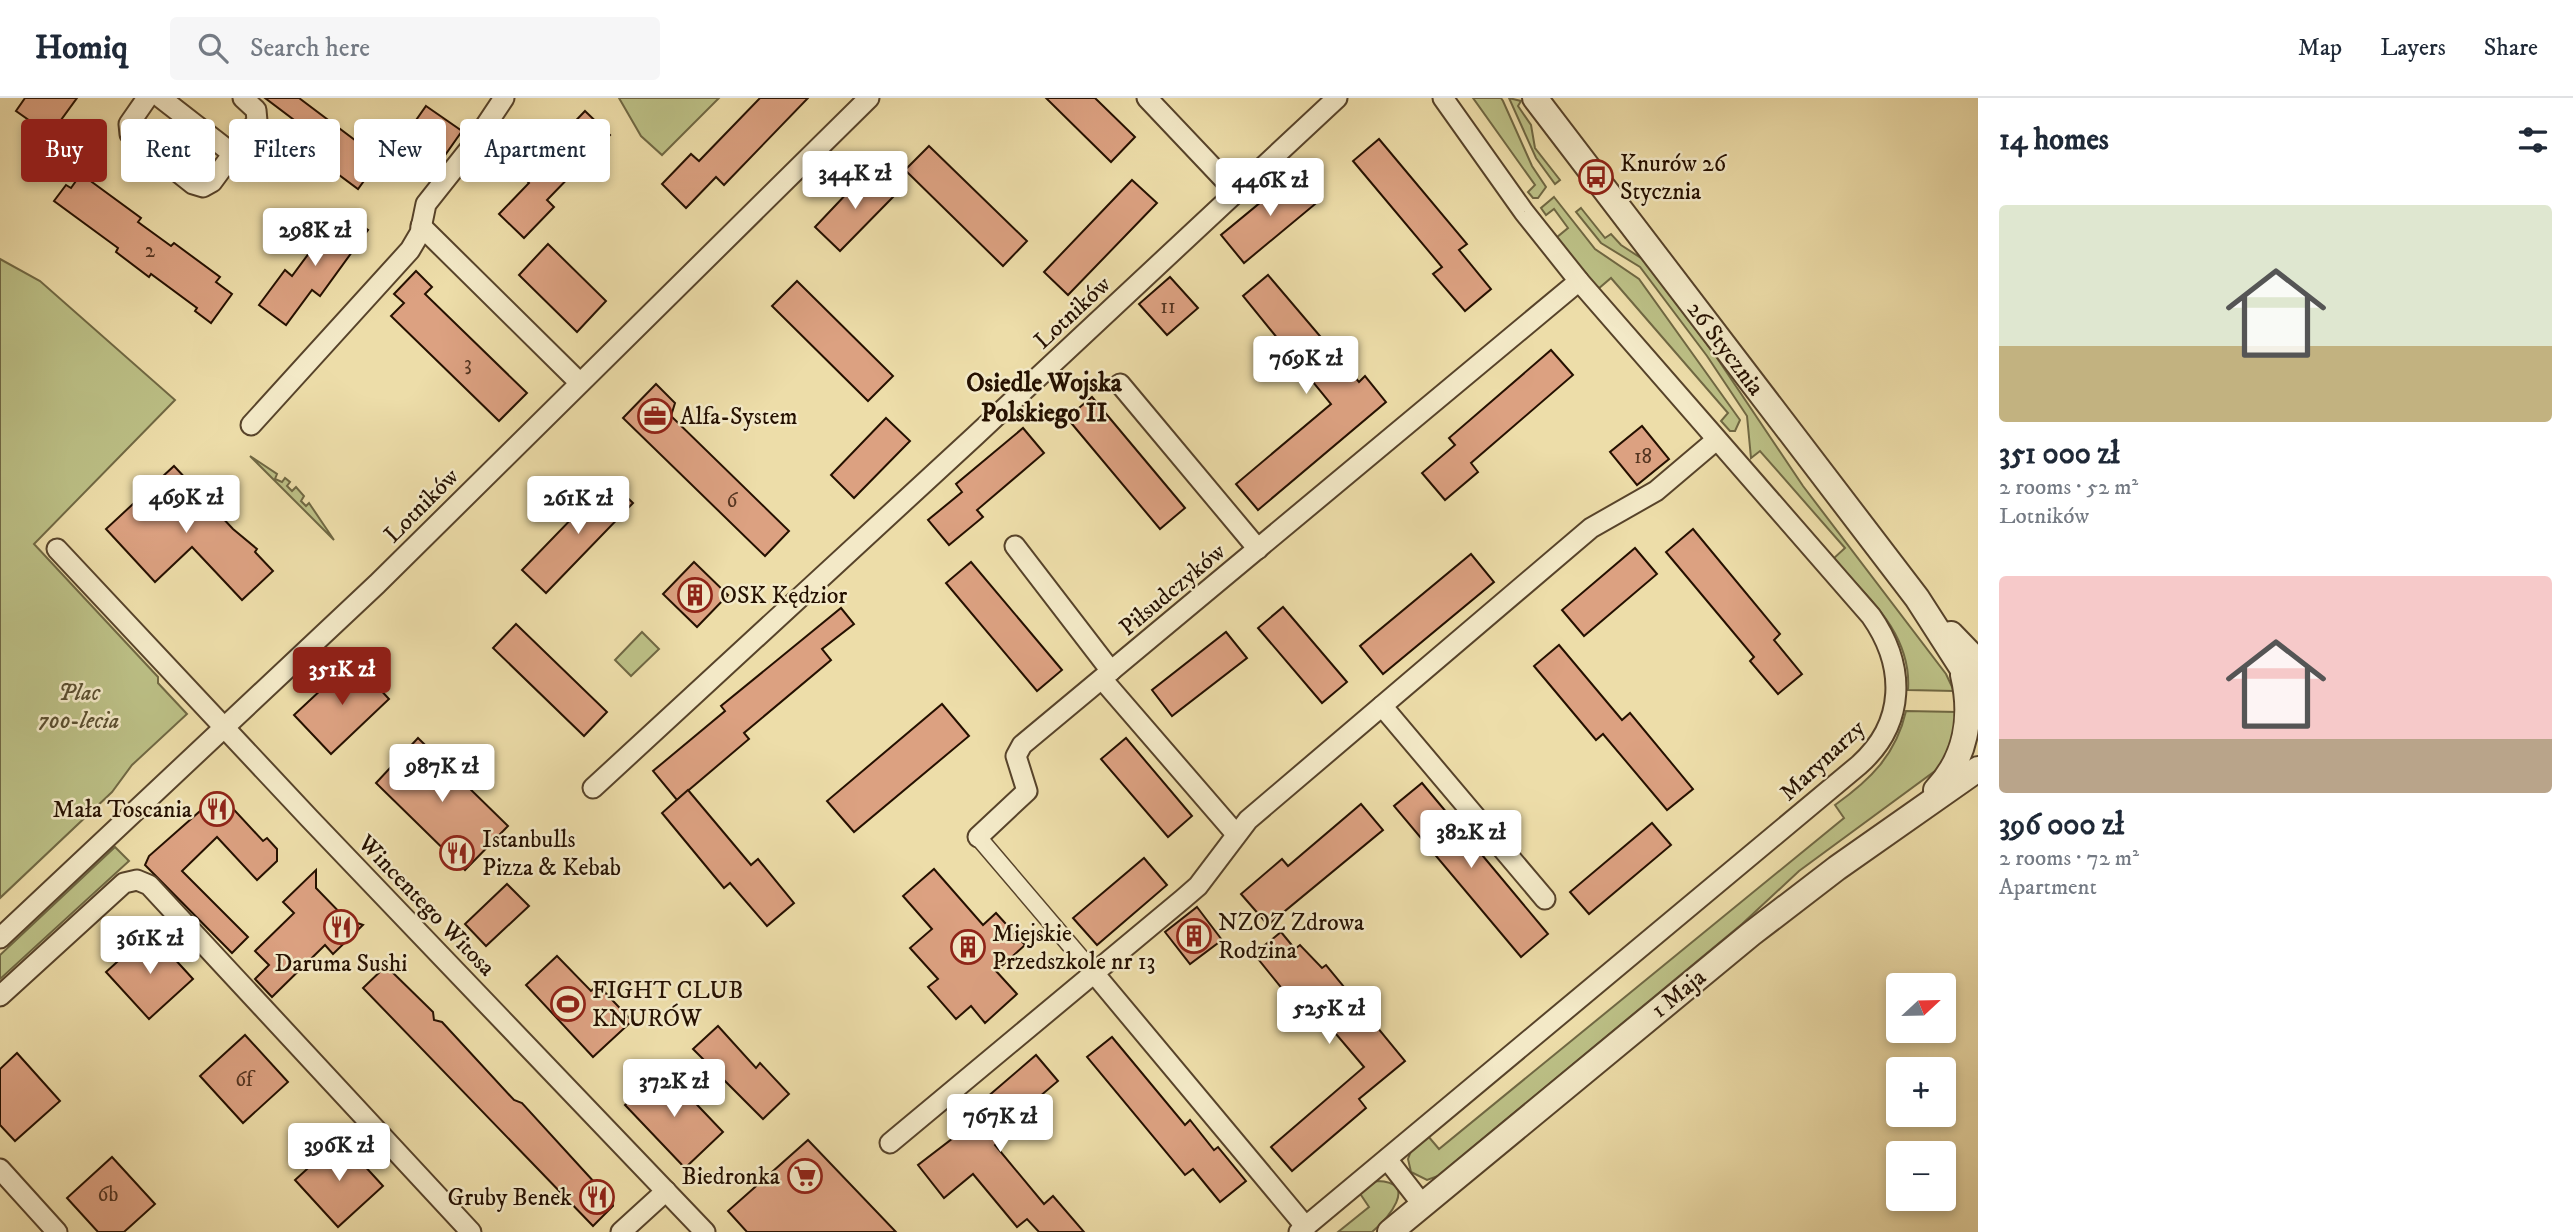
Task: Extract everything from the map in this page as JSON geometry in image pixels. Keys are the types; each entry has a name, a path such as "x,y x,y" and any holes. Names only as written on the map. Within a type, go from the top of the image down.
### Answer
{"street":[{"path":"147,98 129,124 130,134 193,184 208,185 229,159"},
{"path":"162,98 229,151"},
{"path":"243,98 256,110 257,119"},
{"path":"251,425 410,250 421,226 426,204 472,146 504,98"},
{"name":"Lotników","path":"0,938 377,584 869,98"},
{"path":"1146,98 1236,192"},
{"name":"Lotników","path":"593,788 1337,98"},
{"name":"Marynarzy","path":"1303,1229 1859,765 1886,734 1893,708 1896,677 1892,654 1879,628 1579,281 1524,212 1443,98"},
{"name":"26 Stycznia","path":"1535,98 1917,598 1973,677"},
{"path":"421,226 580,383"},
{"name":"Piłsudczyków","path":"1093,972 978,837 1027,791 1017,750 1579,281"},
{"path":"1119,384 1258,548"},
{"path":"890,1143 1198,886 1236,834 1382,706 1591,528 1656,491 1715,440"},
{"path":"1015,546 1107,675 1236,834"},
{"name":"Wincentego Witosa","path":"57,549 705,1232"},
{"path":"1909,817 1943,783 1957,760 1968,723 1968,698 1973,677"},
{"path":"1382,706 1545,899"},
{"name":"1 Maja","path":"1390,1232 1751,934 1978,769"},
{"path":"0,996 124,883 137,880 149,885 471,1232"},
{"path":"1093,972 1303,1229"},
{"path":"1387,1159 1422,1204"},
{"path":"0,1169 57,1232"},
{"path":"621,1232 666,1191"}],"green space":[{"path":"619,98 719,98 662,155 641,136"},
{"path":"1473,98 1501,98 1503,101 1532,166 1546,187 1538,198 1533,198 1528,192 1535,185"},
{"path":"1509,98 1521,101 1518,106 1531,125 1535,148 1560,180 1555,184 1536,158"},
{"path":"1554,197 1595,249 1639,279 1740,420 1735,431 1730,431 1721,421 1728,413 1611,278 1598,289 1556,238 1568,228 1554,209 1546,215 1541,208"},
{"path":"1581,208 1605,238 1611,234 1621,245 1644,260 1715,355 1803,486 1946,674 1954,691 1908,690 1903,651 1895,634 1873,602 1833,559 1845,548 1760,451 1751,458 1747,416 1707,356 1640,267 1601,243 1576,212"},
{"name":"Plac 700-lecia","path":"0,259 40,281 175,400 34,544 158,677 158,683 187,714 132,765 112,792 0,898"},
{"path":"250,456 277,474 275,479 282,482 285,478 290,482 287,486 292,491 296,487 304,496 301,501 306,506 309,503 334,540"},
{"path":"642,632 659,649 631,676 615,660"},
{"path":"1906,711 1957,712 1953,742 1939,768 1799,871 1742,924 1438,1176 1427,1180 1411,1172 1408,1159 1411,1151 1428,1136 1439,1149 1844,818 1835,805 1880,765 1896,741"},
{"path":"115,847 129,861 0,979 0,955"},
{"path":"1377,1181 1390,1183 1397,1188 1396,1202 1385,1219 1372,1232 1338,1232 1369,1207 1359,1192"}],"building":[{"path":"25,98 77,98 62,119 27,119 16,111"},
{"path":"265,98 299,98 327,119 293,119"},
{"path":"760,98 808,98 724,185 716,177 686,208 662,184 691,154 699,161"},
{"path":"1046,98 1095,98 1135,137 1111,162"},
{"path":"426,106 445,119 417,119"},
{"path":"585,111 593,119 577,119"},
{"path":"446,120 460,130 460,134 446,154"},
{"path":"340,129 354,139 354,182 363,182 358,189 340,176"},
{"path":"1379,139 1467,244 1459,250 1491,289 1465,311 1433,274 1442,267 1353,161"},
{"path":"929,146 1027,241 1003,266 905,170"},
{"path":"869,170 895,195 840,251 815,227"},
{"path":"1296,173 1320,200 1244,263 1221,235"},
{"path":"1132,180 1157,203 1068,295 1044,272"},
{"path":"75,182 92,182 141,218 138,222 171,246 174,243 220,277 216,282 232,294 211,323 195,311 197,308 151,274 149,277 116,252 118,248 54,201 66,185 71,188"},
{"path":"564,182 547,200 554,207 524,238 499,214 529,183"},
{"path":"341,210 368,230 320,296 312,290 286,325 259,305 285,270 292,276"},
{"path":"548,244 606,301 577,332 519,275"},
{"path":"416,271 432,287 425,294 527,393 499,421 391,316 404,303 394,294"},
{"path":"1268,275 1359,382 1365,376 1386,402 1258,510 1236,484 1331,404 1243,296"},
{"path":"1170,277 1198,308 1167,335 1139,304"},
{"path":"797,281 893,376 868,401 772,306"},
{"path":"1551,350 1573,375 1471,463 1478,472 1445,500 1422,473 1455,445 1449,438"},
{"path":"656,384 675,403 671,416 789,531 765,556 623,418"},
{"path":"1092,397 1185,508 1160,529 1067,418"},
{"path":"886,418 910,441 854,498 831,475"},
{"path":"1642,426 1669,459 1637,485 1610,452"},
{"path":"1023,428 1044,453 977,510 983,517 949,545 928,520 962,492 956,484"},
{"path":"174,466 233,529 257,549 255,552 273,571 242,600 192,547 155,582 106,529"},
{"path":"609,480 633,503 546,593 522,570"},
{"path":"1693,529 1780,634 1774,640 1802,674 1778,694 1750,661 1754,657 1666,552"},
{"path":"1635,548 1657,574 1584,636 1562,610"},
{"path":"1471,554 1494,582 1383,674 1360,646"},
{"name":"OSK Kędzior","path":"694,562 728,595 697,627 663,594"},
{"path":"971,562 1062,670 1037,691 946,583"},
{"path":"1283,607 1347,682 1322,703 1258,628"},
{"path":"841,608 854,624 822,649 831,660 744,733 749,739 677,800 653,771 725,711 721,706"},
{"path":"516,624 607,712 584,736 493,648"},
{"path":"1226,632 1247,658 1172,716 1152,690"},
{"path":"1559,645 1622,720 1630,713 1693,789 1667,810 1603,734 1596,740 1534,666"},
{"path":"353,660 389,699 331,754 294,715"},
{"path":"942,704 969,736 854,832 827,801"},
{"path":"418,738 508,826 465,870 376,783"},
{"path":"1126,738 1192,816 1168,837 1101,759"},
{"path":"1422,783 1548,934 1521,957 1394,806"},
{"path":"688,790 751,865 758,859 794,903 767,926 730,883 724,888 662,813"},
{"path":"216,797 226,801 263,841 267,838 277,849 277,861 257,880 217,837 182,871 248,937 232,953 145,865 149,856"},
{"path":"1361,804 1383,830 1268,925 1241,894 1282,859 1288,866"},
{"path":"1652,823 1671,845 1589,914 1570,892"},
{"path":"1144,858 1167,885 1097,945 1073,918"},
{"name":"Miejskie Przedszkole nr 13","path":"934,869 983,925 996,913 1025,945 996,971 1017,994 985,1023 971,1006 956,1019 928,987 938,979 910,948 932,929 903,896"},
{"path":"316,870 316,888 346,919 363,925 333,954 325,945 272,997 255,979 269,965 255,951 294,913 283,902"},
{"path":"507,884 529,906 486,946 465,924"},
{"name":"NZOZ Zdrowa Rodzina","path":"1197,907 1222,940 1190,964 1165,932"},
{"path":"150,932 193,979 149,1019 106,972"},
{"path":"1281,932 1295,949 1300,945 1322,968 1326,965 1405,1061 1359,1099 1366,1108 1292,1171 1271,1147 1364,1067 1297,988 1288,996 1254,954"},
{"path":"557,956 591,991 598,985 632,1021 593,1057 526,985"},
{"path":"386,966 433,1012 434,1020 442,1022 514,1100 522,1103 606,1195 611,1196 613,1206 593,1226 363,988"},
{"path":"718,1026 756,1068 760,1063 789,1094 763,1119 693,1049"},
{"path":"245,1035 288,1082 243,1123 200,1076"},
{"path":"1112,1037 1185,1125 1190,1120 1214,1150 1218,1147 1246,1181 1220,1202 1193,1169 1185,1175 1087,1057"},
{"path":"17,1053 60,1101 15,1141 0,1125 0,1069"},
{"path":"1036,1055 1058,1081 1006,1125 1011,1130 995,1145 1044,1204 1053,1196 1084,1232 1039,1232 1027,1219 1017,1227 973,1174 944,1198 918,1165 970,1125 964,1117"},
{"path":"663,1069 723,1132 685,1168 625,1105"},
{"path":"340,1139 383,1186 338,1227 295,1180"},
{"name":"Biedronka","path":"808,1140 896,1232 747,1232 728,1211"},
{"path":"112,1157 155,1204 124,1232 98,1232 67,1198"}],"place":[{"name":"Knurów 26 Stycznia","path":"1596,177"},
{"name":"Alfa-System","path":"655,416"},
{"name":"OSK Kędzior","path":"695,595"},
{"name":"Mała Toscania","path":"217,809"},
{"name":"Istanbulls Pizza & Kebab","path":"457,853"},
{"name":"Daruma Sushi","path":"341,927"},
{"name":"NZOZ Zdrowa Rodzina","path":"1194,936"},
{"name":"Miejskie Przedszkole nr 13","path":"968,947"},
{"name":"FIGHT CLUB KNURÓW","path":"568,1004"},
{"name":"Biedronka","path":"805,1176"},
{"name":"Gruby Benek","path":"597,1197"}],"district":[{"name":"Osiedle Wojska Polskiego II","path":"1044,397"}]}
